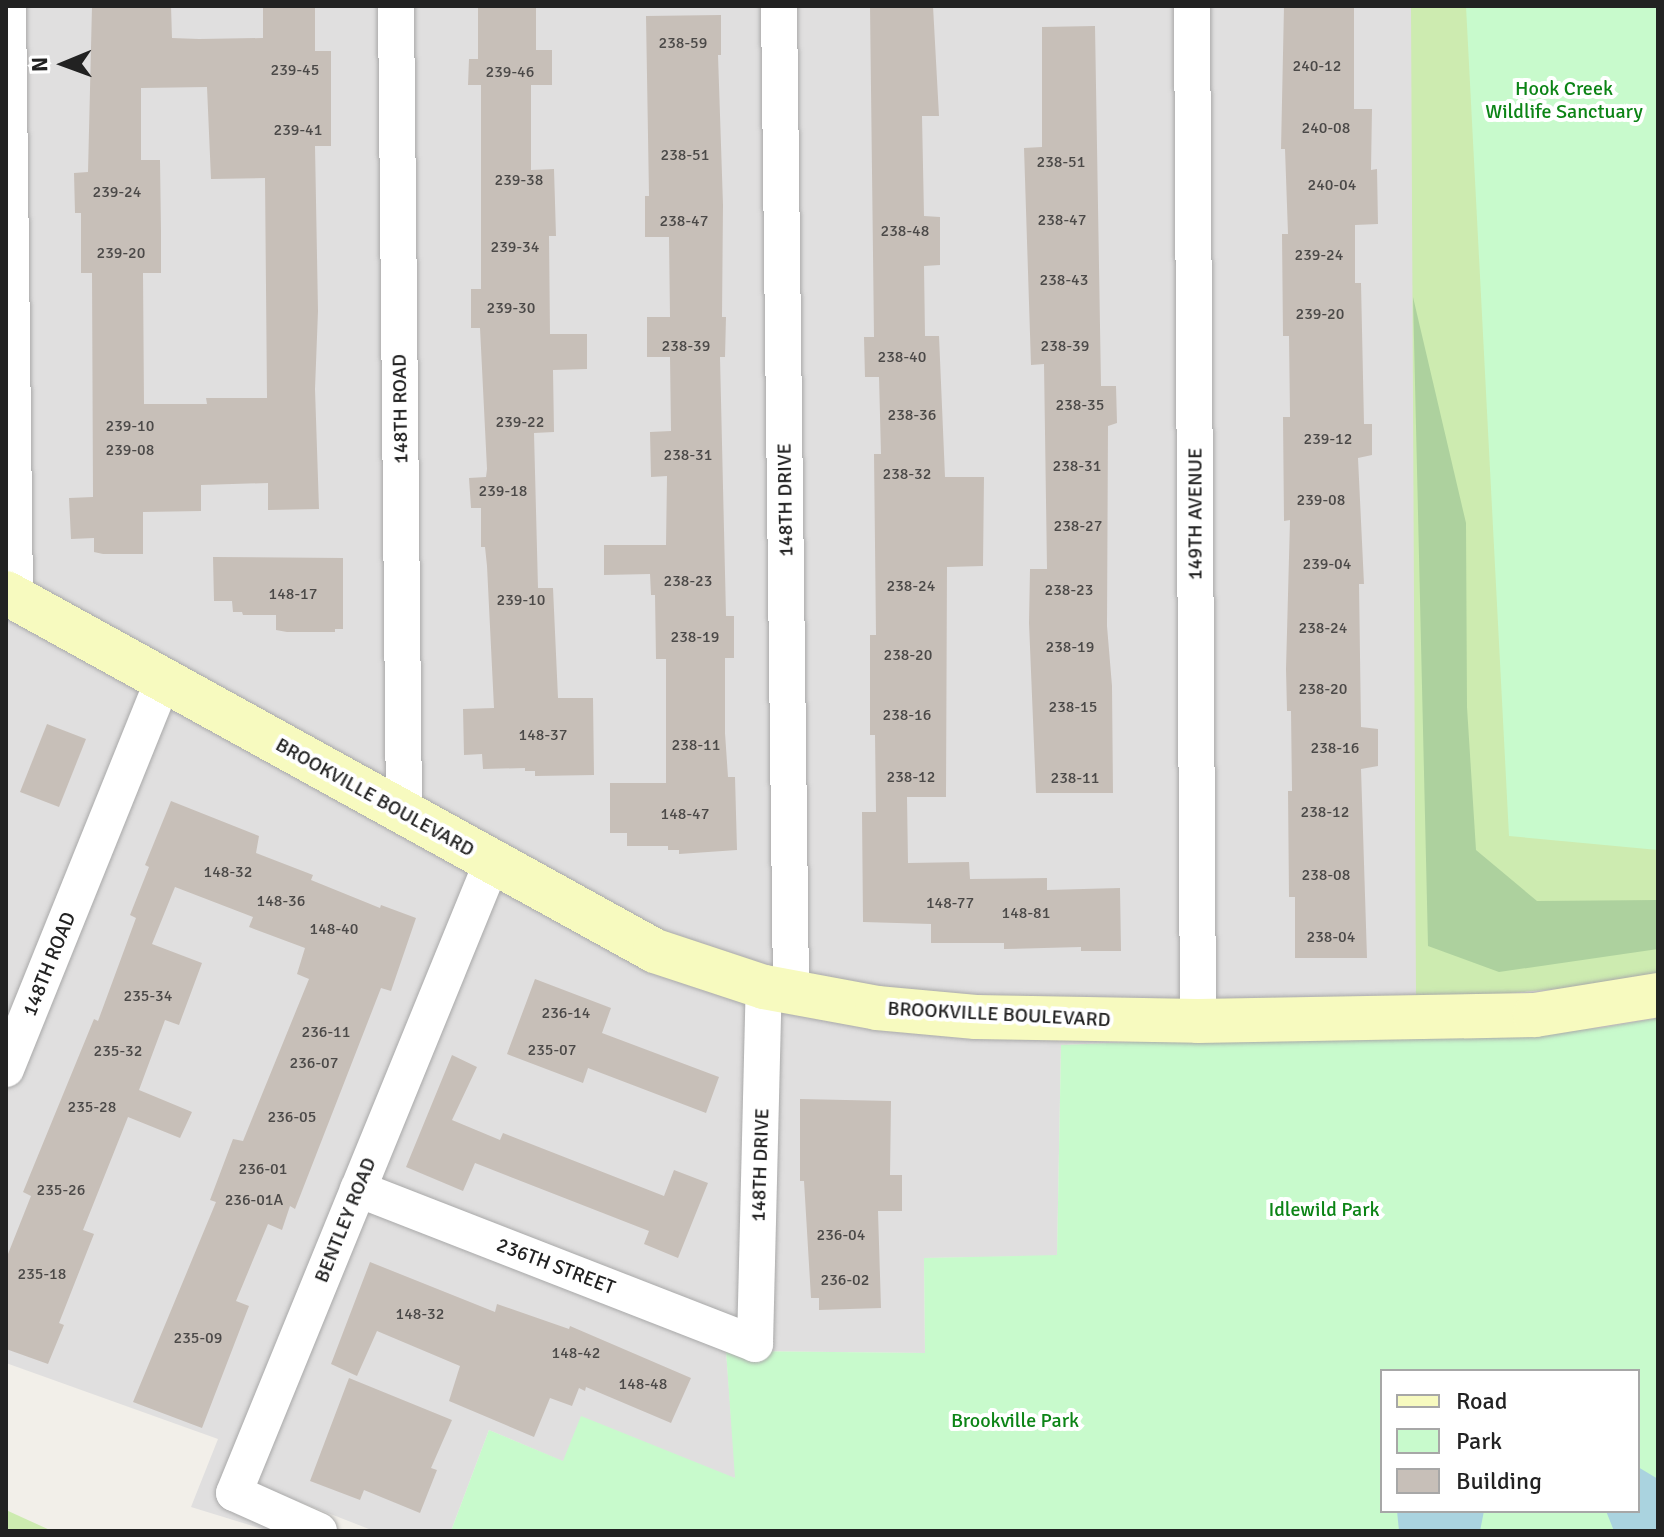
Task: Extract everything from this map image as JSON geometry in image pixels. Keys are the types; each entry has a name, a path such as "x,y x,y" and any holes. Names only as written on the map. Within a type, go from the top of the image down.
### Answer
{"street":[{"path":"8,6 10,596"},
{"name":"148TH ROAD","path":"396,6 404,813"},
{"name":"148TH DRIVE","path":"755,1344 778,990 779,6"},
{"name":"149TH AVENUE","path":"1192,6 1198,1021"},
{"name":"BROOKVILLE BOULEVARD","path":"10,596 655,951 778,990 877,1008 976,1017 1198,1021 1535,1015 1658,995"},
{"name":"148TH ROAD","path":"6,1069 163,681"},
{"name":"BENTLEY ROAD","path":"319,1531 234,1493 492,862"},
{"name":"236TH STREET","path":"358,1189 755,1344"}],"shaded area":[{"path":"6,6 1414,6 1437,1029 1061,1045 1057,1256 924,1258 925,1353 726,1351 736,1478 564,1462 489,1430 451,1531 374,1531 282,1495 269,1531 191,1507 218,1439 6,1363"}],"green space":[{"path":"1411,6 1574,6 1658,297 1658,973 1605,985 1416,1001"},
{"name":"Hook Creek Wildlife Sanctuary","path":"1466,6 1658,6 1658,850 1509,836"},
{"path":"1413,297 1466,523 1467,707 1476,850 1537,901 1658,900 1658,949 1499,972 1428,946"},
{"name":"Idlewild Park","path":"1658,1018 1658,1531 451,1531 489,1430 563,1461 581,1416 735,1478 726,1351 925,1353 924,1258 1057,1255 1061,1045 1437,1029 1460,1037 1600,1028"},
{"path":"6,1510 52,1531 6,1531"}],"water":[{"path":"1640,1468 1658,1479 1658,1531 1614,1531 1607,1513 1640,1513"},
{"path":"1397,1513 1484,1513 1480,1531 1399,1531"}],"building":[{"path":"92,6 171,6 172,38 199,39 263,38 263,6 315,6 315,51 331,51 331,146 315,146 318,311 315,389 319,509 268,510 268,483 201,485 201,511 143,512 143,554 103,554 94,552 94,538 71,539 69,498 93,497 92,273 81,273 81,213 75,213 74,173 88,172","holes":["207,87 211,179 265,178 267,398 206,398 207,404 144,404 143,273 161,273 161,232 160,160 141,160 141,88"]},
{"path":"478,6 536,6 536,50 552,50 552,85 531,85 531,170 554,169 556,236 549,236 550,334 587,334 587,369 553,370 554,432 534,433 538,588 553,588 558,698 593,698 594,775 535,776 535,771 525,771 525,768 483,769 482,754 464,755 463,709 494,708 487,566 485,547 481,547 481,508 471,508 469,478 486,477 487,469 480,328 471,328 471,289 481,289 481,85 468,85 469,59 478,59"},
{"path":"870,6 933,6 939,116 922,116 924,216 940,217 940,265 924,266 925,336 939,336 945,477 984,477 983,566 947,567 946,797 907,797 908,863 969,862 970,879 1047,878 1047,890 1120,888 1121,951 1081,951 1081,947 1004,949 1004,943 931,943 931,924 863,922 862,812 876,812 875,735 870,735 870,635 876,635 874,454 881,454 879,377 865,377 864,337 874,337"},
{"path":"1284,6 1354,6 1354,109 1372,109 1371,170 1377,169 1378,224 1355,225 1355,283 1361,283 1364,424 1372,424 1372,455 1358,458 1364,584 1359,584 1361,727 1378,729 1378,766 1361,769 1367,958 1295,958 1295,897 1289,897 1291,711 1287,711 1286,669 1290,520 1284,521 1283,417 1290,417 1289,336 1283,336 1282,234 1288,234 1285,149 1281,149"},
{"path":"721,15 721,55 718,55 723,205 722,317 726,317 725,357 720,357 726,616 734,616 734,658 725,658 725,733 728,777 735,777 737,850 679,854 679,850 668,850 668,846 627,846 627,833 610,833 610,783 666,783 666,659 656,659 655,595 651,595 650,574 604,575 604,545 666,545 667,476 651,477 650,432 671,431 670,357 647,357 647,317 670,317 669,237 645,237 645,196 649,196 646,16"},
{"path":"1095,26 1101,386 1116,386 1117,423 1108,426 1107,626 1112,686 1113,793 1036,793 1029,623 1030,569 1047,569 1044,364 1031,365 1024,148 1042,147 1042,27"},
{"path":"213,557 343,558 343,629 335,629 335,632 287,632 276,630 276,615 233,612 232,601 214,601"},
{"path":"47,724 86,739 59,807 20,792"},
{"path":"171,801 259,836 256,853 313,875 311,880 380,908 381,905 416,918 391,991 381,988 295,1209 290,1206 282,1230 268,1224 236,1301 249,1306 202,1428 133,1402 216,1202 210,1200 233,1139 243,1141 309,979 297,974 305,948 249,927 253,917 175,887 152,944 202,963 179,1025 165,1020 139,1090 192,1112 180,1138 128,1117 83,1230 94,1234 59,1323 64,1325 48,1364 6,1349 6,1259 31,1196 23,1192 94,1019 98,1021 136,918 130,915 149,867 145,865"},
{"path":"535,979 611,1008 602,1033 719,1077 706,1113 588,1068 583,1083 507,1054"},
{"path":"452,1055 477,1067 452,1120 500,1140 503,1133 664,1196 674,1170 708,1183 678,1258 644,1244 649,1231 475,1163 463,1191 406,1167"},
{"path":"800,1099 891,1101 890,1175 902,1175 902,1211 878,1211 881,1308 819,1310 819,1298 811,1298 804,1181 800,1181"},
{"path":"370,1262 495,1312 497,1304 569,1329 570,1326 691,1378 671,1423 586,1387 585,1391 579,1388 572,1406 550,1398 534,1437 449,1401 460,1366 377,1331 357,1376 331,1364"},
{"path":"349,1378 452,1420 431,1468 437,1470 420,1513 364,1490 360,1500 310,1481"}],"park label":[{"name":"Brookville Park","path":"1015,1420"}]}
